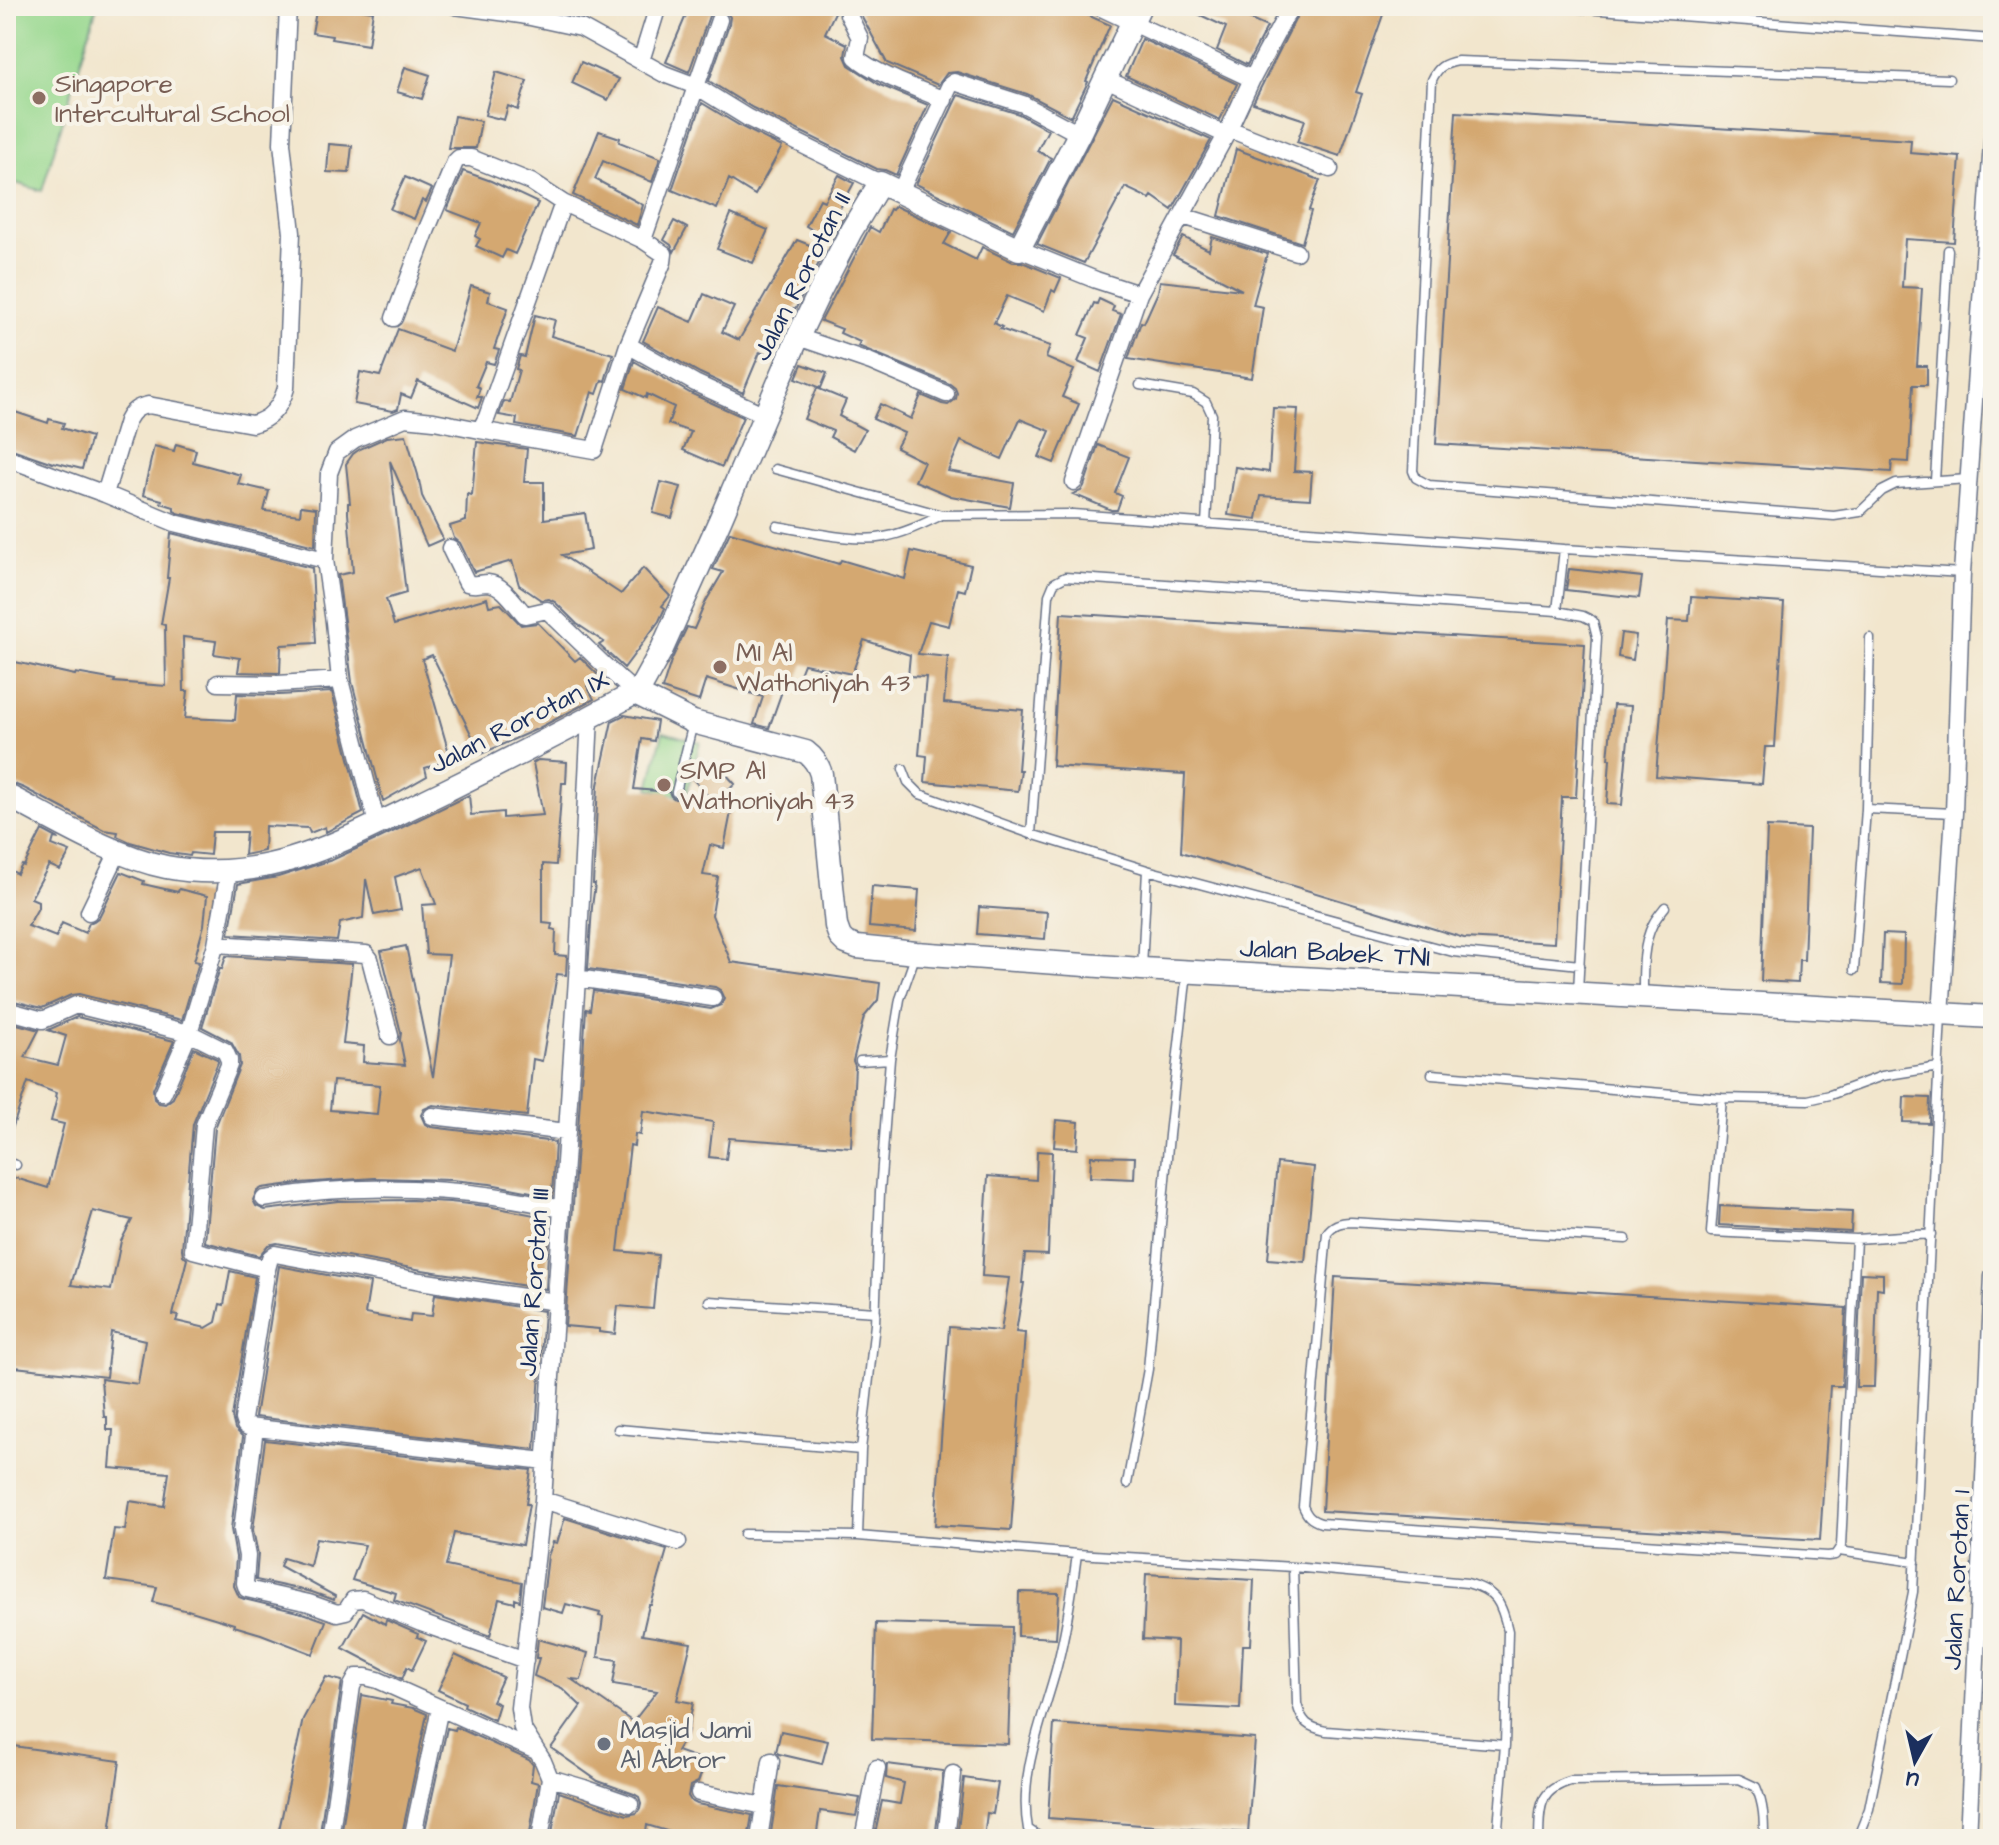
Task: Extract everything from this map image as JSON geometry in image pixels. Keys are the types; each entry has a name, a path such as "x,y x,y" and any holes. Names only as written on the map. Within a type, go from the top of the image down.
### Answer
{"street":[{"path":"105,494 127,421 138,407 148,405 252,424 270,416 282,402 286,388 292,233 282,143 288,6"},
{"path":"455,6 521,15 581,28 664,74 696,86 748,118 890,188 1019,249 1139,294"},
{"path":"641,61 658,6"},
{"path":"850,6 848,14 860,38 856,57 881,72 944,100"},
{"path":"1097,6 1136,14 1252,79"},
{"path":"1074,482 1139,294 1183,216 1291,6"},
{"path":"1019,249 1079,134 1136,14"},
{"path":"643,240 719,20"},
{"path":"1106,79 1227,132 1330,169"},
{"path":"890,188 954,82 1023,104 1079,134"},
{"path":"1948,1015 1962,573 1993,129"},
{"path":"377,824 340,680 325,560 329,473 337,452 355,439 405,418 594,450 628,345 664,254 643,240 563,203 531,182 471,158 459,158 427,229 394,318"},
{"name":"Jalan Rorotan II","path":"635,693 662,649 798,337 851,231 890,188"},
{"path":"480,430 563,203"},
{"path":"1183,216 1296,252"},
{"path":"798,337 871,362 946,394"},
{"path":"628,345 695,383 765,415"},
{"path":"6,458 175,523 325,560"},
{"path":"450,548 467,583 496,585 525,615 547,610 635,693"},
{"path":"218,683 278,684 340,680"},
{"name":"Jalan Rorotan IX","path":"6,795 118,852 164,867 191,871 255,869 296,859 377,824 635,693 693,722 806,752 813,757 821,774 836,926 840,937 857,947 916,953"},
{"name":"Jalan Rorotan III","path":"550,1778 522,1728 519,1708 543,1500 577,978 590,717"},
{"path":"89,912 118,852"},
{"path":"163,1093 189,1033 216,944 229,871"},
{"path":"216,944 366,954 370,959 390,1036"},
{"name":"Jalan Babek TNI","path":"916,953 1187,972 1993,1017"},
{"path":"577,978 713,998"},
{"path":"6,1010 43,1020 76,1005 189,1033 225,1051 229,1060 204,1125 193,1250 267,1269"},
{"path":"432,1116 567,1132"},
{"path":"264,1199 299,1193 380,1189 438,1191 531,1201 561,1209"},
{"path":"545,1461 255,1428 245,1425 243,1419 267,1269 272,1255 556,1302"},
{"name":"Jalan Rorotan 1","path":"1968,1839 1993,1276"},
{"path":"255,1428 242,1530 247,1556 247,1589 309,1603 337,1613 346,1611 353,1600 363,1599 525,1660"},
{"path":"543,1500 678,1542"},
{"path":"330,1839 352,1686 357,1677 378,1680 536,1751"},
{"path":"412,1839 440,1708"},
{"path":"759,1839 771,1761"},
{"path":"863,1839 877,1768"},
{"path":"946,1839 953,1774"},
{"path":"540,1839 550,1778 630,1804"},
{"path":"699,1793 764,1806"}],"lane":[{"path":"1545,6 1993,39"},
{"path":"1949,79 1458,61 1437,68 1432,80 1413,471 1416,478 1429,485 1834,516 1860,512 1889,487 1969,479"},
{"path":"1935,481 1948,250"},
{"path":"1140,385 1193,394 1206,402 1212,415 1206,524"},
{"path":"775,469 942,515 1073,514 1564,549 1962,573"},
{"path":"777,526 859,538 881,538 942,515"},
{"path":"1557,611 1564,549"},
{"path":"1031,834 1049,595 1054,583 1065,577 1557,611 1583,616 1593,621 1597,637 1578,994"},
{"path":"1854,970 1866,809 1870,638"},
{"path":"676,792 693,722"},
{"path":"903,769 908,782 920,794 1031,834 1147,870 1453,952 1580,965"},
{"path":"1866,809 1954,813"},
{"path":"1142,969 1147,870"},
{"path":"1643,998 1646,948 1653,924 1665,907"},
{"path":"858,1536 861,1450 876,1312 880,1192 890,1059 900,999 916,953"},
{"path":"1127,1484 1148,1369 1187,972"},
{"path":"1857,1839 1869,1809 1913,1592 1939,1067 1948,1015"},
{"path":"860,1061 890,1059"},
{"path":"1432,1074 1722,1098 1808,1100 1882,1076 1939,1067"},
{"path":"1722,1098 1711,1232 1856,1239 1931,1234"},
{"path":"6,1162 16,1165"},
{"path":"1626,1239 1351,1222 1342,1222 1330,1228 1327,1233 1303,1506 1306,1514 1321,1523 1835,1555 1839,1551 1856,1239"},
{"path":"709,1301 876,1312"},
{"path":"618,1429 861,1450"},
{"path":"744,1534 858,1536 1293,1567 1467,1583 1483,1588 1498,1599 1508,1631 1505,1745 1497,1839"},
{"path":"1839,1551 1915,1562"},
{"path":"1043,1839 1028,1829 1025,1799 1033,1746 1068,1617 1077,1554"},
{"path":"1293,1567 1297,1704 1301,1718 1308,1724 1326,1731 1505,1745"},
{"path":"1539,1839 1541,1803 1557,1785 1570,1781 1739,1779 1756,1787 1760,1795 1764,1810 1764,1839"}],"green space":[{"name":"Singapore Intercultural School","path":"6,6 97,6 42,191 6,180"},
{"path":"663,732 700,742 686,798 649,788"}],"building":[{"path":"317,6 373,11 368,45 312,33"},
{"path":"690,6 706,6 715,10 709,16 689,72 666,62"},
{"path":"730,6 838,6 825,33 847,44 845,56 849,65 880,85 928,105 896,175 877,169 753,108 709,81 729,24 727,13"},
{"path":"861,6 1067,6 1110,25 1071,117 1027,94 957,72 947,73 938,85 887,63 860,13"},
{"path":"1181,6 1240,6 1237,14 1267,27 1247,65 1217,50 1226,27"},
{"path":"1302,6 1386,6 1356,92 1362,94 1340,156 1297,142 1305,120 1253,103"},
{"path":"1142,39 1237,84 1220,120 1126,76"},
{"path":"581,62 619,79 608,100 572,83"},
{"path":"405,67 430,75 422,99 397,92"},
{"path":"496,72 527,81 518,110 508,106 504,120 485,115"},
{"path":"958,95 1019,114 1048,130 1037,151 1051,158 1013,231 916,184"},
{"path":"1113,96 1211,140 1172,210 1152,196 1150,199 1125,187 1084,263 1037,244"},
{"path":"702,103 782,147 755,195 729,179 717,209 672,190"},
{"path":"1456,112 1911,140 1910,153 1960,157 1954,242 1905,239 1902,287 1922,288 1917,366 1927,366 1927,385 1913,385 1909,462 1892,461 1891,472 1436,444"},
{"path":"454,116 481,121 476,148 448,148"},
{"path":"599,131 660,158 652,182 603,161 595,179 643,205 637,225 573,195"},
{"path":"329,144 352,146 349,173 327,172"},
{"path":"1236,149 1320,180 1302,243 1219,216"},
{"path":"463,171 538,203 515,254 506,250 502,258 476,246 480,239 475,236 481,223 447,210"},
{"path":"839,175 854,183 839,210 845,214 830,241 806,226 820,199 824,201"},
{"path":"405,177 432,189 426,202 422,200 414,219 390,209"},
{"path":"895,206 951,232 944,244 976,260 982,247 1013,262 1022,262 1061,278 1055,292 1052,290 1044,311 1007,296 994,323 1002,327 1000,329 1050,346 1046,358 1074,370 1062,397 1079,404 1054,463 1039,457 1050,431 1020,419 1002,459 961,441 948,471 1014,483 1010,507 951,496 915,481 924,462 896,448 904,433 873,419 880,404 911,419 921,395 948,405 956,399 955,388 858,346 860,342 840,333 842,329 821,321 870,227 879,232 890,209"},
{"path":"731,214 768,230 753,263 717,249"},
{"path":"674,221 687,228 674,252 664,240"},
{"path":"1183,237 1209,250 1212,237 1267,254 1253,305 1263,307 1252,378 1128,359 1160,281 1242,290 1173,255"},
{"path":"797,240 825,251 770,357 760,352 743,393 643,341 658,307 692,322 704,294 734,307 722,332 739,340"},
{"path":"471,286 490,292 488,301 508,308 494,349 499,350 494,364 486,362 476,386 480,388 477,397 482,397 478,408 418,381 411,398 401,394 398,409 393,411 354,404 360,372 380,376 398,329 452,351"},
{"path":"1099,299 1114,306 1112,311 1121,314 1100,372 1078,362 1088,338 1080,335 1094,303 1097,304"},
{"path":"535,315 555,320 551,336 613,354 605,381 602,380 597,394 592,392 578,436 516,425 517,418 499,415 504,401 510,402 519,370 516,369 520,356 525,357"},
{"path":"634,361 690,393 743,417 722,467 683,450 691,432 668,424 674,407 647,394 646,398 625,389"},
{"path":"802,364 827,373 821,388 796,378"},
{"path":"817,388 846,400 839,416 865,430 854,450 830,437 833,431 804,419"},
{"path":"1273,408 1298,409 1294,471 1312,472 1310,499 1261,496 1257,519 1228,515 1235,467 1269,472"},
{"path":"6,409 48,423 49,419 64,423 62,428 91,437 82,469 6,447"},
{"path":"406,435 422,496 443,539 427,546 390,461 406,593 386,599 394,625 487,598 489,606 501,604 521,625 538,623 575,661 580,657 599,676 587,686 594,699 481,754 432,655 422,659 451,760 425,768 427,776 383,801 352,682 338,575 353,572 346,464 360,449 387,437"},
{"path":"477,442 527,449 524,482 544,482 544,519 585,513 591,550 562,555 621,594 643,568 670,596 662,606 665,608 659,621 624,668 599,645 604,642 577,624 555,602 541,600 519,585 512,561 474,572 450,526 466,521 467,494 472,495"},
{"path":"176,444 196,450 193,462 241,475 238,484 269,491 264,511 300,515 301,506 316,508 315,546 178,513 174,507 161,503 162,500 143,495 154,446 174,451"},
{"path":"1098,445 1129,457 1115,493 1122,496 1117,510 1073,494 1084,486"},
{"path":"661,482 681,487 672,518 653,513"},
{"path":"730,532 839,564 841,560 905,579 911,551 971,565 965,591 958,589 949,626 929,621 918,654 948,657 944,703 1023,710 1018,791 925,782 927,756 919,755 926,677 908,676 910,655 864,640 852,674 804,664 796,684 786,680 769,728 754,724 763,697 706,679 699,701 662,689 687,627 694,629 723,572 713,569"},
{"path":"171,533 312,568 316,643 281,645 280,673 238,672 240,658 214,654 216,641 183,637 184,691 188,691 185,718 235,720 237,694 332,692 363,813 326,832 325,827 310,833 308,828 265,826 264,851 244,855 246,832 212,832 210,855 191,853 190,856 130,842 117,836 118,832 104,830 6,781 6,660 114,682 166,686 165,625 161,624 169,578"},
{"path":"1569,569 1642,577 1639,598 1566,590"},
{"path":"1691,597 1784,603 1775,747 1765,747 1762,784 1656,776 1668,620 1689,621"},
{"path":"1061,613 1585,644 1576,797 1562,797 1554,943 1464,938 1181,852 1185,774 1052,766"},
{"path":"1621,633 1636,635 1633,660 1618,657"},
{"path":"1613,705 1631,706 1622,805 1607,804"},
{"path":"624,715 657,721 654,741 642,739 634,789 669,792 675,799 683,794 709,797 692,778 713,760 735,784 713,804 732,807 724,848 710,845 703,875 718,877 712,915 731,962 880,983 878,1000 864,1017 853,1061 851,1147 729,1138 726,1159 709,1157 713,1122 643,1111 640,1135 635,1134 634,1146 630,1145 618,1251 658,1255 653,1309 618,1306 615,1334 599,1332 599,1329 565,1326 586,1009 590,1010 593,991 711,1009 721,1005 724,999 715,987 588,969 598,785 612,721"},
{"path":"538,760 567,762 566,783 562,783 556,865 543,864 543,923 552,924 551,929 556,930 555,955 567,956 566,975 557,974 542,1061 533,1059 527,1116 433,1105 424,1109 421,1115 425,1124 431,1127 555,1142 552,1196 452,1180 375,1178 262,1188 253,1200 256,1206 265,1210 338,1201 450,1202 550,1218 546,1289 277,1243 268,1245 259,1256 205,1242 215,1128 240,1065 231,1042 202,1027 226,956 352,964 343,1044 364,1046 363,1062 405,1065 401,1033 381,951 406,946 433,1077 449,955 426,954 422,905 436,904 422,867 395,877 401,910 374,915 366,879 363,918 340,923 337,941 229,934 238,884 278,877 332,860 469,795 471,815 503,812 503,818 543,815 533,763","holes":["333,1081 380,1085 377,1114 330,1110"]},
{"path":"1767,827 1809,829 1804,960 1799,960 1798,983 1761,981"},
{"path":"42,830 59,839 54,838 52,845 70,852 60,870 49,865 31,898 38,901 38,908 28,926 56,937 62,923 85,933 89,923 99,917 121,872 144,881 143,884 207,896 204,925 194,961 199,962 182,1020 79,994 42,1008 6,999 6,867 17,874"},
{"path":"872,886 919,890 916,931 869,927"},
{"path":"979,907 1047,912 1045,939 977,934"},
{"path":"1883,934 1904,935 1903,984 1881,983"},
{"path":"77,1017 174,1041 153,1089 154,1099 159,1103 165,1104 173,1098 194,1048 217,1059 193,1124 182,1249 187,1259 173,1315 178,1316 176,1321 206,1328 216,1322 220,1304 224,1305 230,1271 255,1277 232,1417 235,1429 243,1437 231,1529 236,1557 234,1586 239,1597 244,1599 326,1621 313,1654 234,1624 153,1602 157,1587 106,1580 114,1529 125,1530 129,1501 164,1506 169,1473 110,1468 113,1430 107,1430 107,1417 104,1417 101,1379 138,1384 145,1340 111,1332 106,1377 6,1366 6,1175 48,1188 64,1124 51,1121 56,1093 28,1082 9,1138 6,1137 6,1021 39,1030 25,1057 58,1065 66,1036 48,1030","holes":["93,1211 132,1220 121,1241 111,1290 71,1285"]},
{"path":"1904,1097 1930,1098 1929,1123 1903,1122"},
{"path":"1056,1120 1079,1122 1077,1149 1054,1147"},
{"path":"1037,1151 1052,1152 1048,1255 1025,1254 1016,1332 1025,1333 1011,1530 935,1525 949,1327 1001,1331 1009,1278 982,1276 988,1176 1036,1180"},
{"path":"1091,1156 1135,1157 1134,1179 1090,1177"},
{"path":"1277,1163 1314,1167 1305,1262 1268,1259"},
{"path":"1720,1206 1852,1212 1851,1232 1719,1225"},
{"path":"279,1266 370,1283 365,1314 410,1322 411,1314 432,1316 435,1294 544,1311 535,1449 255,1417"},
{"path":"1861,1273 1883,1274 1883,1289 1877,1288 1874,1387 1856,1387"},
{"path":"1335,1277 1846,1308 1842,1386 1830,1386 1820,1540 1322,1511"},
{"path":"265,1440 531,1470 522,1545 454,1533 446,1566 522,1582 520,1601 515,1599 515,1603 499,1599 490,1636 394,1600 396,1593 352,1580 365,1545 316,1538 310,1566 283,1558 280,1566 335,1596 334,1600 256,1580 258,1554 253,1530"},
{"path":"565,1518 667,1550 642,1635 691,1643 677,1700 693,1703 687,1734 677,1751 706,1761 698,1782 690,1786 688,1796 697,1804 752,1815 748,1839 687,1839 647,1825 645,1839 551,1839 559,1792 627,1815 637,1813 641,1803 639,1797 598,1781 551,1748 581,1706 562,1688 534,1676 539,1658 536,1658 538,1639 588,1653 581,1680 571,1679 633,1722 657,1691 613,1684 617,1660 598,1657 603,1617 599,1616 600,1613 566,1604 563,1613 542,1607 548,1556 553,1542 557,1543"},
{"path":"1146,1574 1254,1580 1251,1645 1243,1645 1240,1709 1175,1706 1177,1641 1143,1639"},
{"path":"1019,1592 1059,1593 1056,1638 1018,1636"},
{"path":"363,1612 385,1624 386,1620 418,1634 417,1637 426,1641 412,1670 407,1667 402,1679 343,1648"},
{"path":"876,1623 1012,1627 1008,1744 872,1739"},
{"path":"455,1655 503,1677 492,1701 499,1704 494,1720 438,1690"},
{"path":"326,1677 342,1681 320,1833 313,1832 312,1839 277,1839 303,1719"},
{"path":"362,1695 392,1701 391,1704 427,1714 401,1839 341,1837"},
{"path":"1054,1724 1255,1739 1248,1833 1048,1818"},
{"path":"456,1727 529,1760 533,1765 531,1781 538,1783 529,1839 423,1839 447,1728 455,1730"},
{"path":"781,1731 828,1741 822,1764 776,1752"},
{"path":"6,1745 120,1761 109,1839 6,1839"},
{"path":"887,1764 943,1771 935,1839 874,1839 882,1801 900,1804 904,1783 886,1778"},
{"path":"964,1778 998,1783 993,1814 987,1813 984,1839 957,1839"},
{"path":"778,1786 860,1798 856,1816 820,1811 816,1839 770,1839"}],"place":[{"name":"Singapore Intercultural School","path":"39,98"},
{"name":"MI Al Wathoniyah 43","path":"720,667"},
{"name":"SMP Al Wathoniyah 43","path":"664,785"},
{"name":"Masjid Jami Al Abror","path":"604,1744"}]}
